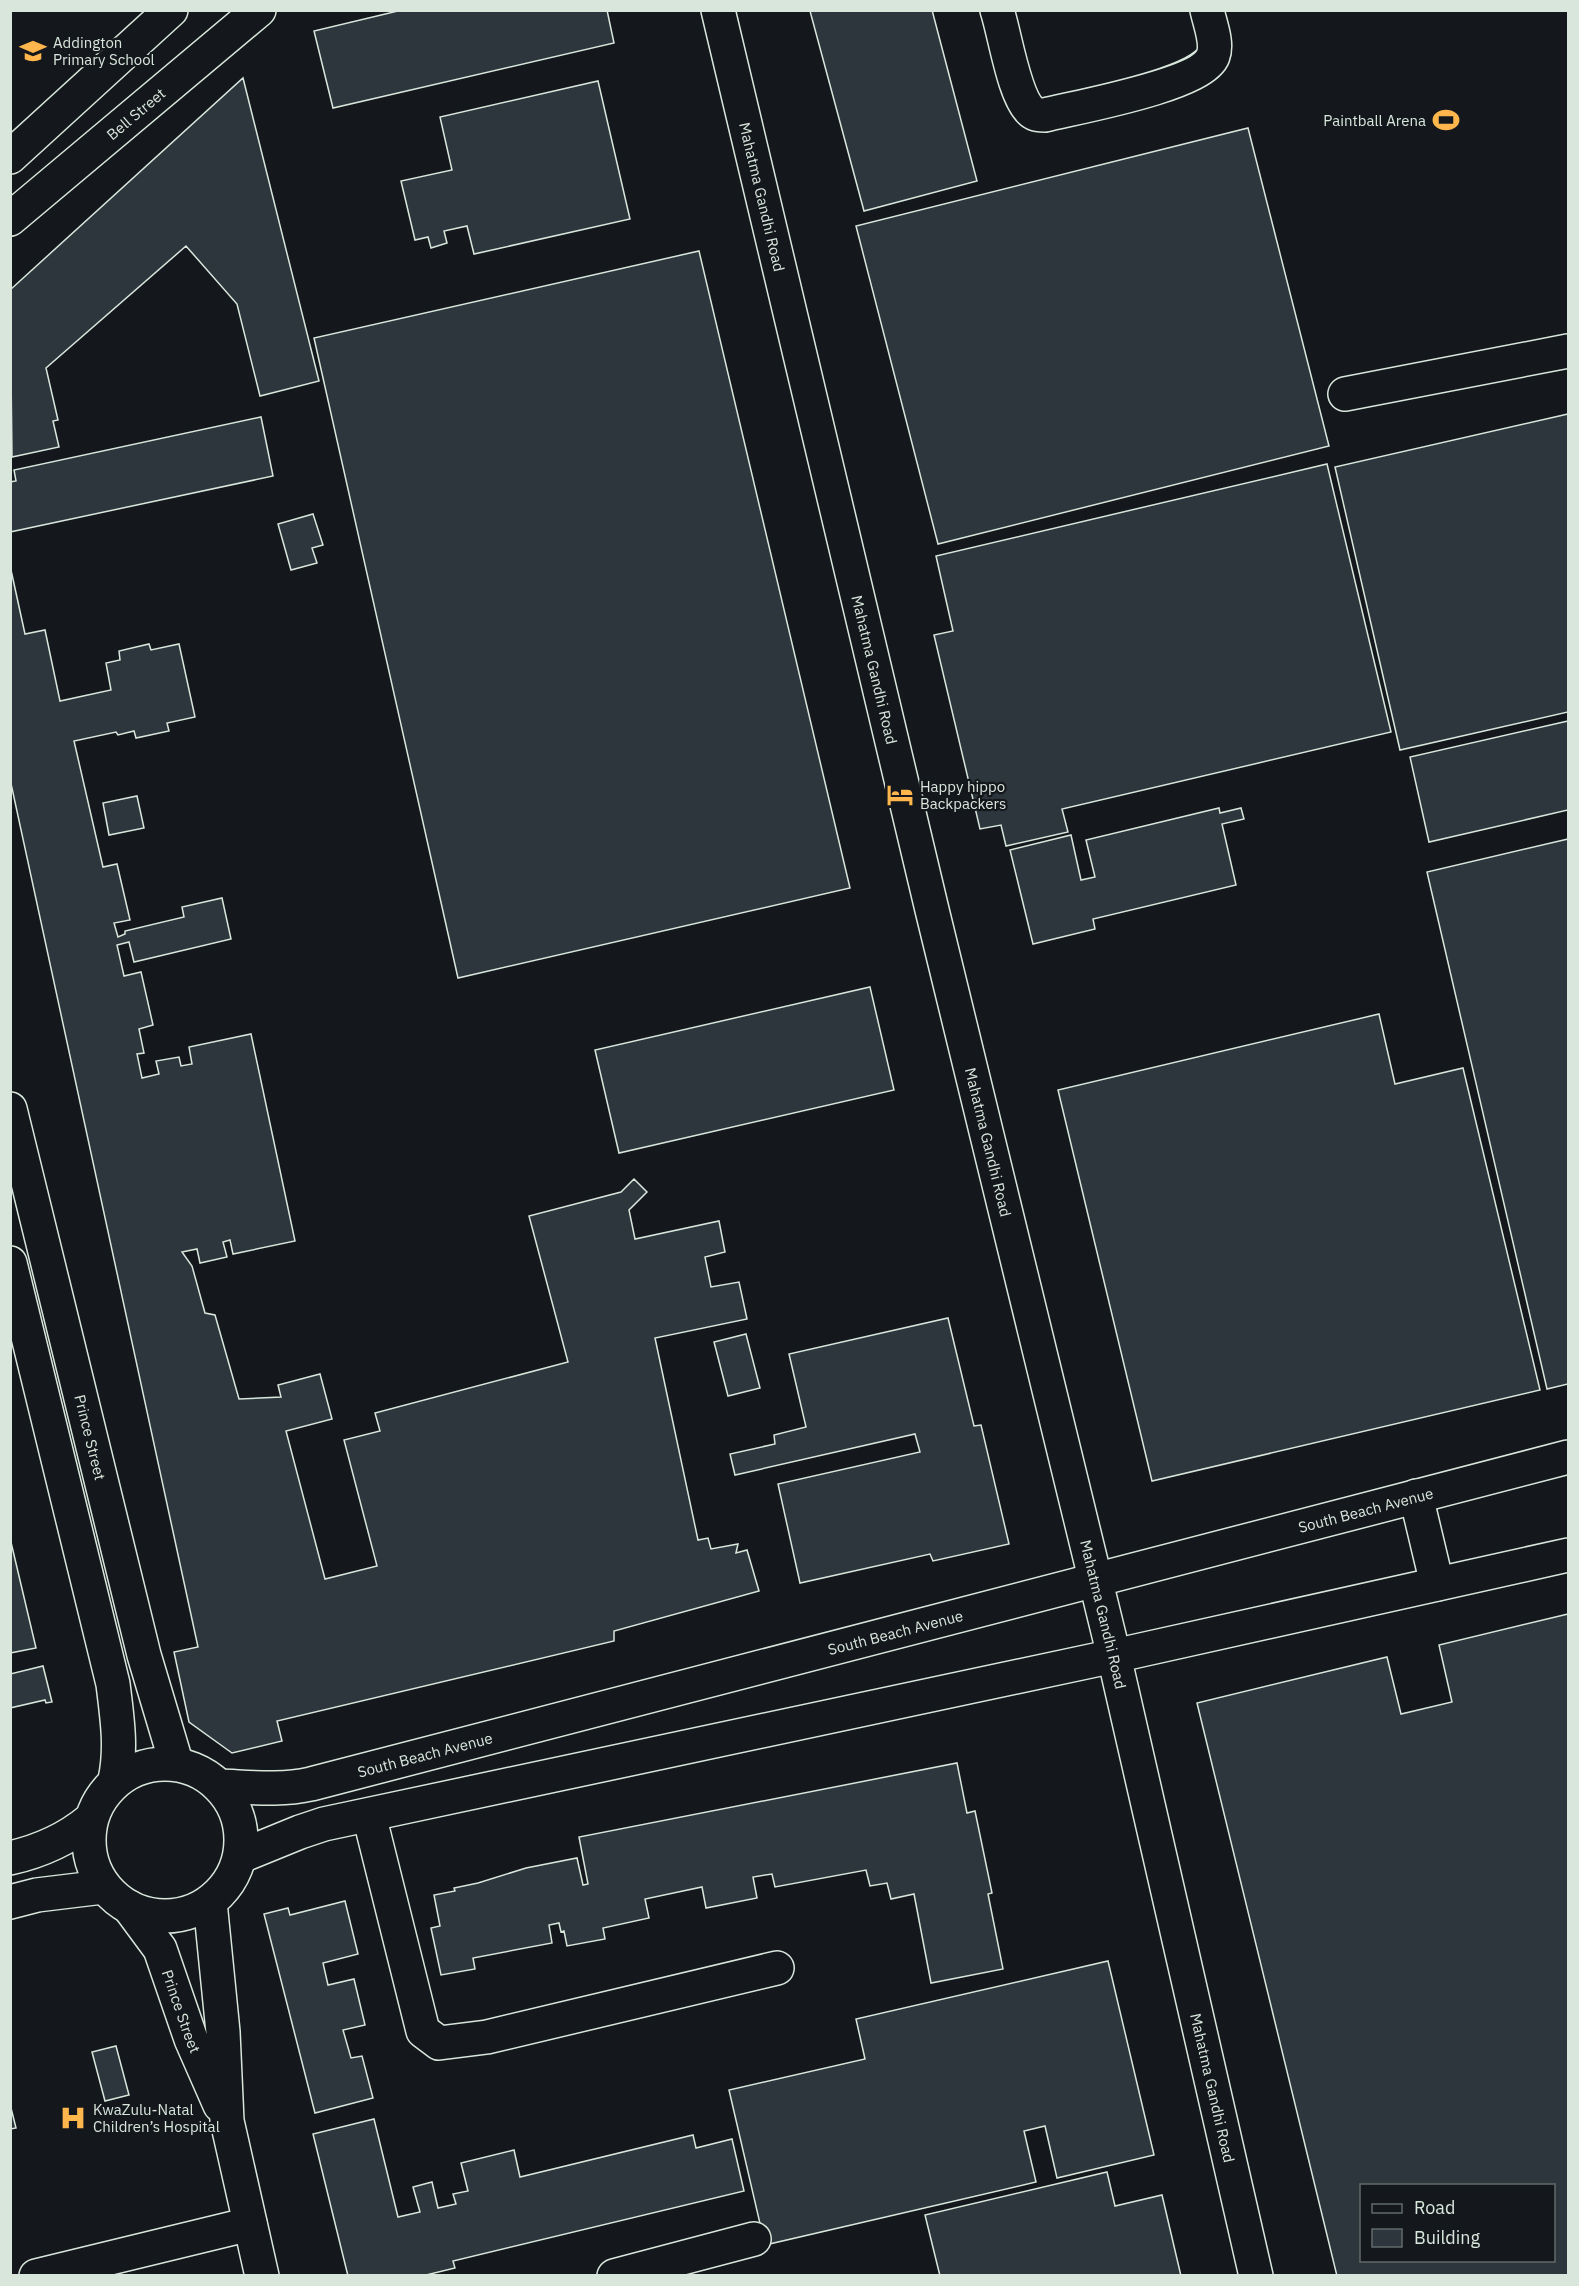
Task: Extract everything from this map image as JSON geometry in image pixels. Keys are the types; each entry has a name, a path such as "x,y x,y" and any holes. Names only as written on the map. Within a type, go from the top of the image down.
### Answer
{"street":[{"path":"10,157 171,10"},
{"name":"Bell Street","path":"10,219 259,10"},
{"path":"998,11 1014,80 1025,104 1036,114 1045,115 1143,92 1200,72 1211,62 1215,48 1207,10"},
{"name":"Mahatma Gandhi Road","path":"720,11 1114,1656 1256,2276"},
{"path":"1345,394 1569,351"},
{"name":"Prince Street","path":"10,1109 144,1655 176,1762"},
{"path":"10,1263 20,1341 113,1684 119,1728 119,1760 115,1780 90,1820 74,1833 50,1846 10,1858"},
{"name":"South Beach Avenue","path":"219,1786 294,1788 1569,1457"},
{"path":"1416,1496 1437,1584"},
{"path":"241,1856 300,1832 369,1815 1114,1656 1569,1555"},
{"path":"90,1820 89,1837 94,1864 104,1887 129,1907 156,1916 184,1914 210,1902 230,1882 241,1856 242,1828 232,1801 219,1786 176,1762 134,1770 115,1780"},
{"path":"369,1815 423,2031 439,2043 487,2037 777,1968"},
{"path":"10,1902 46,1894 104,1887"},
{"name":"Prince Street","path":"210,1902 223,2032 227,2121 262,2276"},
{"name":"Prince Street","path":"129,1907 160,1949 191,2039 227,2121"},
{"path":"36,2276 250,2224"},
{"path":"614,2276 754,2239"}],"building":[{"path":"402,10 607,10 614,43 333,108 314,31"},
{"path":"932,10 977,181 864,211 810,11"},
{"path":"243,78 319,381 260,396 237,304 186,246 46,368 58,420 53,421 59,447 12,457 10,290"},
{"path":"598,81 630,219 474,254 467,226 444,231 447,243 431,248 428,237 415,240 401,181 452,170 440,117"},
{"path":"1248,128 1329,446 938,544 856,226"},
{"path":"699,251 850,888 458,978 314,338"},
{"path":"1568,414 1568,712 1400,750 1335,467"},
{"path":"261,417 273,476 10,532 10,482 16,481 14,470"},
{"path":"1327,464 1391,732 1062,809 1068,832 1006,846 1001,825 980,829 934,635 953,631 936,556"},
{"path":"313,514 323,545 312,548 317,563 291,570 278,524"},
{"path":"11,570 25,634 45,630 60,701 111,690 106,663 120,660 119,651 149,644 151,650 179,644 195,717 167,723 169,731 136,738 134,731 118,735 116,732 74,741 103,867 117,864 130,920 114,923 118,937 125,934 125,931 184,917 182,907 222,898 231,939 134,962 129,942 117,945 124,976 141,972 153,1025 139,1029 144,1053 137,1054 142,1078 159,1074 156,1061 179,1057 181,1066 192,1064 189,1047 251,1034 295,1241 233,1254 230,1240 223,1242 227,1257 200,1263 197,1249 182,1252 192,1266 205,1313 215,1315 239,1399 281,1397 278,1385 320,1374 332,1419 286,1431 325,1579 377,1566 344,1440 380,1431 375,1413 568,1362 529,1216 621,1192 634,1179 647,1192 629,1210 635,1239 719,1221 725,1252 705,1257 711,1287 739,1282 747,1319 655,1338 698,1540 708,1538 711,1549 738,1544 736,1553 747,1550 759,1591 614,1631 614,1641 277,1721 282,1741 232,1753 189,1722 174,1652 198,1647 10,779"},
{"path":"1568,721 1568,810 1429,842 1410,757"},
{"path":"137,796 144,828 109,835 103,803"},
{"path":"1219,808 1220,813 1241,808 1244,819 1222,824 1236,885 1093,919 1095,929 1033,944 1010,850 1071,835 1081,880 1095,877 1086,840"},
{"path":"1568,839 1568,1384 1547,1389 1427,872"},
{"path":"870,987 894,1090 619,1153 595,1050"},
{"path":"1379,1014 1395,1084 1463,1068 1540,1390 1152,1481 1058,1090"},
{"path":"948,1318 974,1426 981,1425 1009,1544 933,1561 930,1554 800,1583 778,1484 920,1452 915,1434 735,1475 730,1454 775,1444 774,1435 806,1427 789,1354"},
{"path":"746,1334 760,1388 728,1396 714,1342"},
{"path":"10,1538 36,1648 10,1653"},
{"path":"1568,1614 1568,2276 1337,2276 1197,1703 1387,1657 1401,1714 1452,1702 1439,1645"},
{"path":"43,1666 52,1702 46,1703 45,1700 10,1708 10,1674"},
{"path":"957,1763 967,1813 975,1811 992,1893 988,1894 1003,1969 931,1983 914,1894 891,1899 887,1883 870,1886 866,1870 775,1887 772,1874 753,1877 757,1898 706,1908 702,1887 645,1899 649,1918 603,1928 605,1939 567,1946 564,1931 561,1932 559,1923 549,1925 552,1943 473,1958 475,1969 441,1975 431,1928 440,1926 434,1895 455,1891 454,1888 526,1868 577,1858 583,1885 588,1884 579,1837"},
{"path":"345,1901 358,1954 323,1963 328,1985 354,1979 365,2025 343,2030 351,2058 362,2056 373,2098 315,2113 264,1914 288,1908 290,1915"},
{"path":"1108,1961 1154,2155 1057,2178 1045,2126 1024,2131 1036,2182 765,2245 729,2090 865,2059 856,2019"},
{"path":"116,2046 129,2095 105,2101 92,2052"},
{"path":"10,2104 16,2128 10,2129"},
{"path":"374,2119 398,2217 420,2212 413,2187 432,2182 438,2208 456,2204 453,2194 468,2191 461,2163 514,2150 520,2177 693,2135 696,2148 732,2139 744,2191 453,2261 455,2268 422,2276 348,2276 313,2134"},
{"path":"1107,2172 1115,2206 1162,2195 1181,2276 940,2276 925,2215"}],"place":[{"name":"Addington Primary School","path":"33,51"},
{"name":"Paintball Arena","path":"1446,120"},
{"name":"Happy hippo Backpackers","path":"900,795"},
{"name":"KwaZulu-Natal Children’s Hospital","path":"73,2118"}]}
